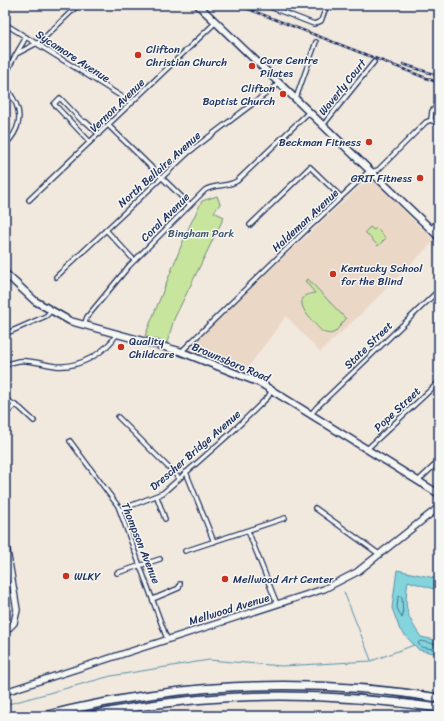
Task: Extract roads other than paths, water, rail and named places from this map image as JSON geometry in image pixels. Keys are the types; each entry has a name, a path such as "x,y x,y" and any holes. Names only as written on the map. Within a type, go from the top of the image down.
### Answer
{"highway":[{"path":"44,716 105,702 161,693 227,686 293,685 382,690 439,698"},
{"path":"90,716 178,702 296,695 373,699 439,708"}],"main road":[{"path":"198,5 324,124 439,237"},
{"name":"Brownsboro Road","path":"5,273 35,301 70,320 181,352 234,372 272,390 439,494"}],"street":[{"path":"18,53 36,44 78,5"},
{"path":"265,5 309,23 318,23 322,19 328,5"},
{"name":"Vernon Avenue","path":"29,200 216,22"},
{"name":"Sycamore Avenue","path":"5,24 132,103"},
{"path":"5,145 14,135 19,122 19,110 8,90 6,80 26,37"},
{"path":"296,98 316,42"},
{"name":"Waverly Court","path":"324,124 374,62"},
{"name":"North Bellaire Avenue","path":"56,277 202,142 280,83"},
{"path":"90,142 54,104 60,98 82,121 86,122 99,134"},
{"name":"Haldeman Avenue","path":"181,352 341,197 367,173 378,170 426,122 431,120 432,112 439,104"},
{"name":"Coral Avenue","path":"84,325 88,317 134,260 207,188 233,184 310,111"},
{"path":"431,120 439,125"},
{"path":"108,125 190,205"},
{"path":"250,225 310,167 341,197"},
{"path":"430,229 439,220"},
{"path":"106,230 134,260"},
{"name":"State Street","path":"311,414 439,290"},
{"path":"5,334 46,316 51,311"},
{"path":"5,366 21,360 56,366 82,362 98,354 113,341 118,333"},
{"name":"Pope Street","path":"367,449 439,382"},
{"name":"Drescher Bridge Avenue","path":"120,510 157,497 232,432 268,397 272,390"},
{"path":"5,399 15,405 34,421"},
{"path":"5,415 15,405"},
{"path":"118,417 179,478"},
{"name":"Thompson Avenue","path":"70,441 120,510 167,639"},
{"path":"418,481 439,461"},
{"path":"186,472 214,542"},
{"path":"157,497 165,518"},
{"name":"Mellwood Avenue","path":"5,692 334,585 357,572 439,507"},
{"path":"315,508 379,554"},
{"path":"185,551 285,518"},
{"path":"248,531 277,604"},
{"path":"5,539 17,610 14,623 5,632"},
{"path":"116,572 141,566 160,559"},
{"path":"153,599 179,588 180,584"}],"water":[{"path":"397,570 439,579 439,590 408,581 406,605 409,617 421,637 439,641 439,654 419,650 400,630 392,608"}],"waterway":[{"path":"344,592 371,660"},
{"path":"5,705 111,676 209,660 282,666 371,661 414,645"}],"railway":[{"path":"238,5 439,83"},
{"path":"403,64 439,76"}],"place":[{"name":"Clifton Christian Church","path":"138,55"},
{"name":"Core Centre Pilates","path":"252,66"},
{"name":"Clifton Baptist Church","path":"283,94"},
{"name":"Beckman Fitness","path":"369,142"},
{"name":"GRIT Fitness","path":"420,178"},
{"name":"Kentucky School for the Blind","path":"333,274"},
{"name":"Quality Childcare","path":"121,347"},
{"name":"WLKY","path":"66,576"},
{"name":"Mellwood Art Center","path":"225,579"}],"park label":[{"name":"Bingham Park","path":"201,233"}]}
